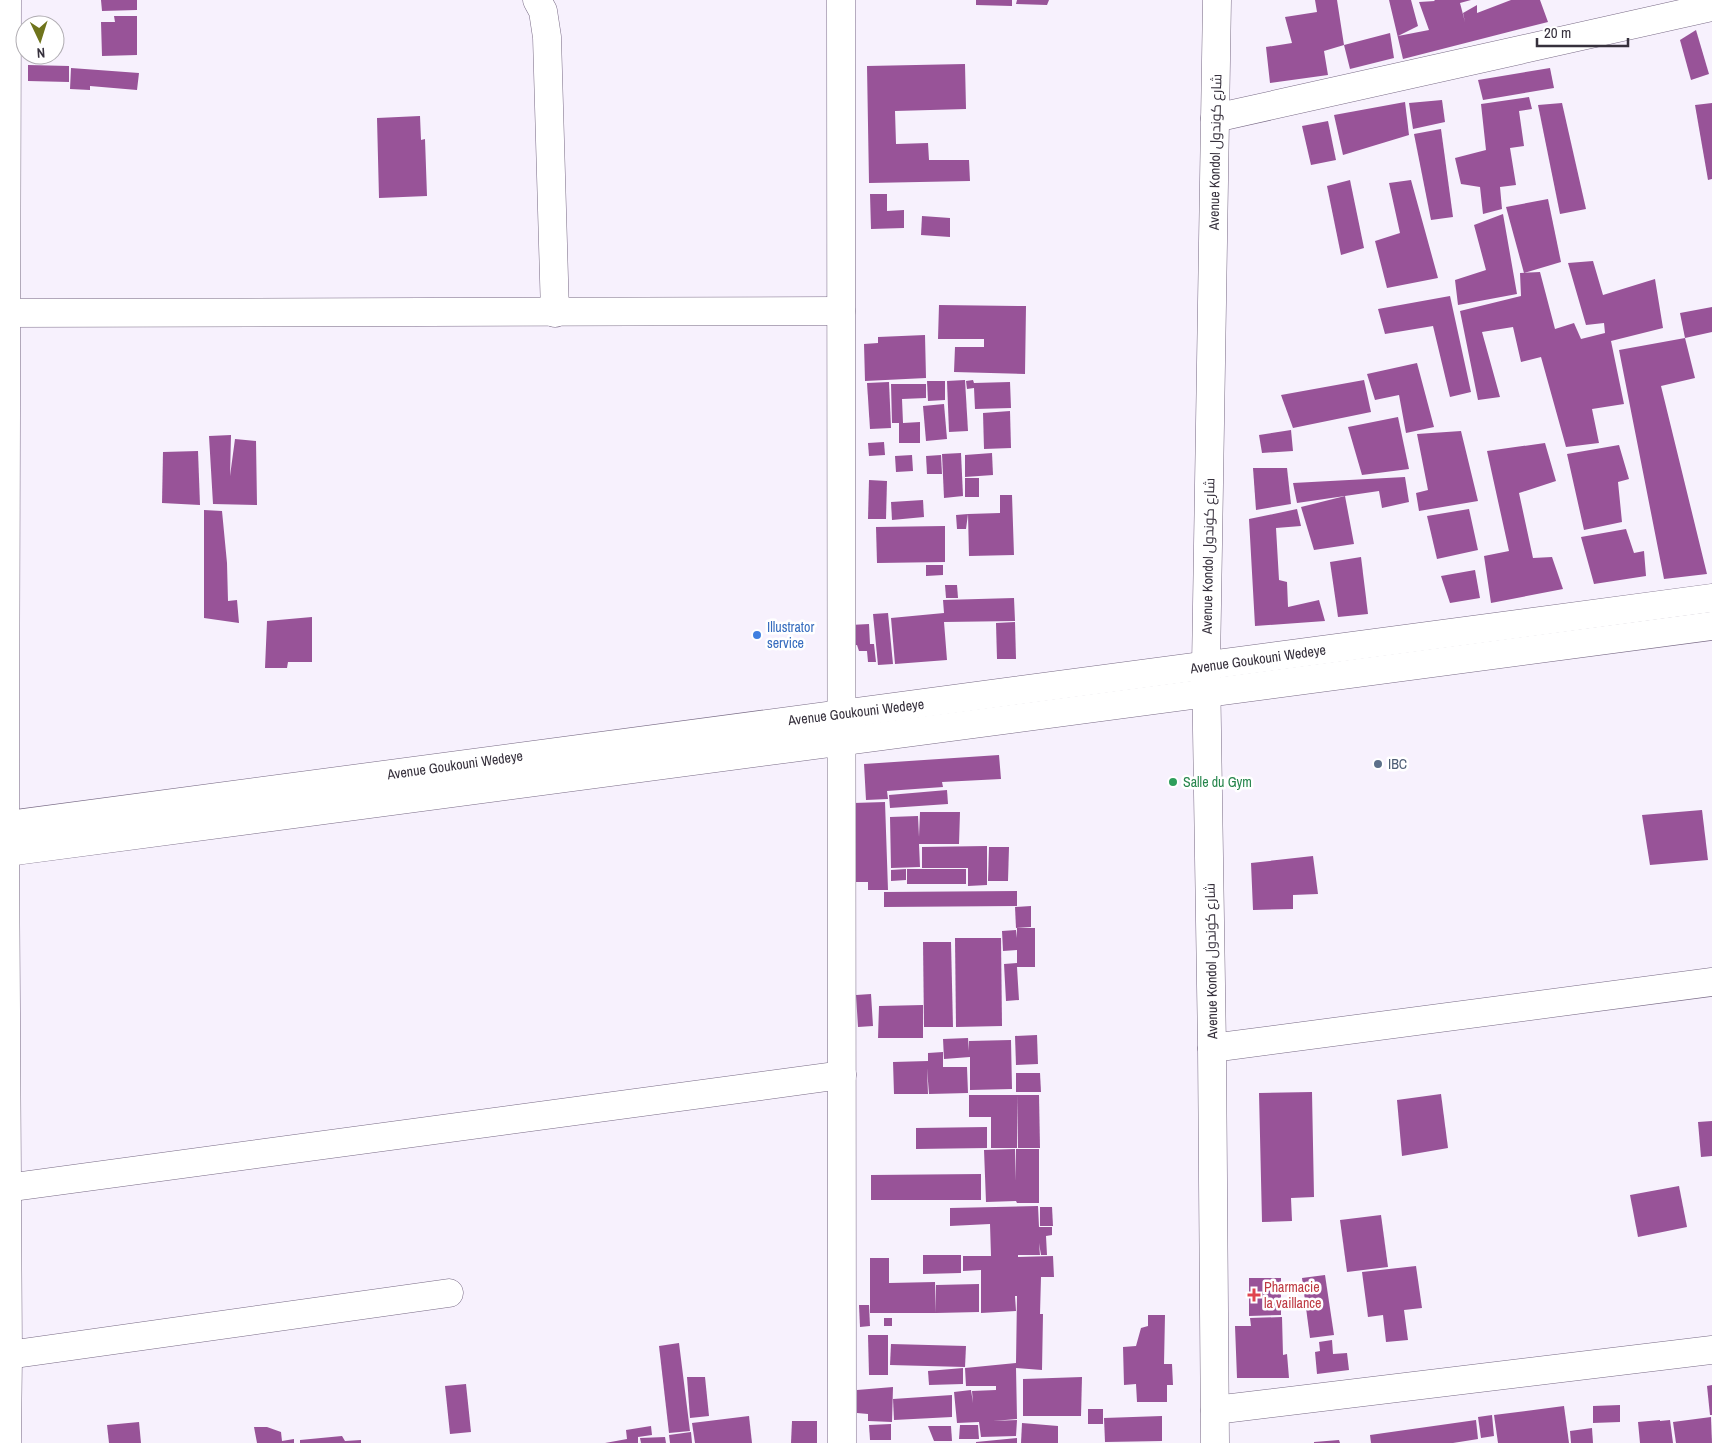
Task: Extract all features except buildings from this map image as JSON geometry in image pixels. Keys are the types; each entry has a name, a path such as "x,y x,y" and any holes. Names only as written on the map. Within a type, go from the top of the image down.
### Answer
{"street":[{"path":"7,0 3,313 2,825 8,1355 7,1443"},
{"path":"537,0 543,11 546,37 555,313"},
{"path":"841,0 842,1443"},
{"name":"Avenue Kondol شارع كوندول","path":"1215,1443 1212,1048 1206,666 1217,0"},
{"path":"1216,118 1712,7"},
{"path":"3,313 840,312"},
{"name":"Avenue Goukouni Wedeye","path":"2,825 1712,598"},
{"name":"Avenue Goukouni Wedeye","path":"2,853 1712,626"},
{"path":"1212,1048 1712,982"},
{"path":"6,1188 842,1074"},
{"path":"8,1355 449,1293"},
{"path":"1214,1410 1712,1350"}],"place":[{"name":"Illustrator service","path":"757,635"},
{"name":"IBC","path":"1378,764"},
{"name":"Salle du Gym","path":"1173,782"},
{"name":"Pharmacie la vaillance","path":"1254,1295"}]}
